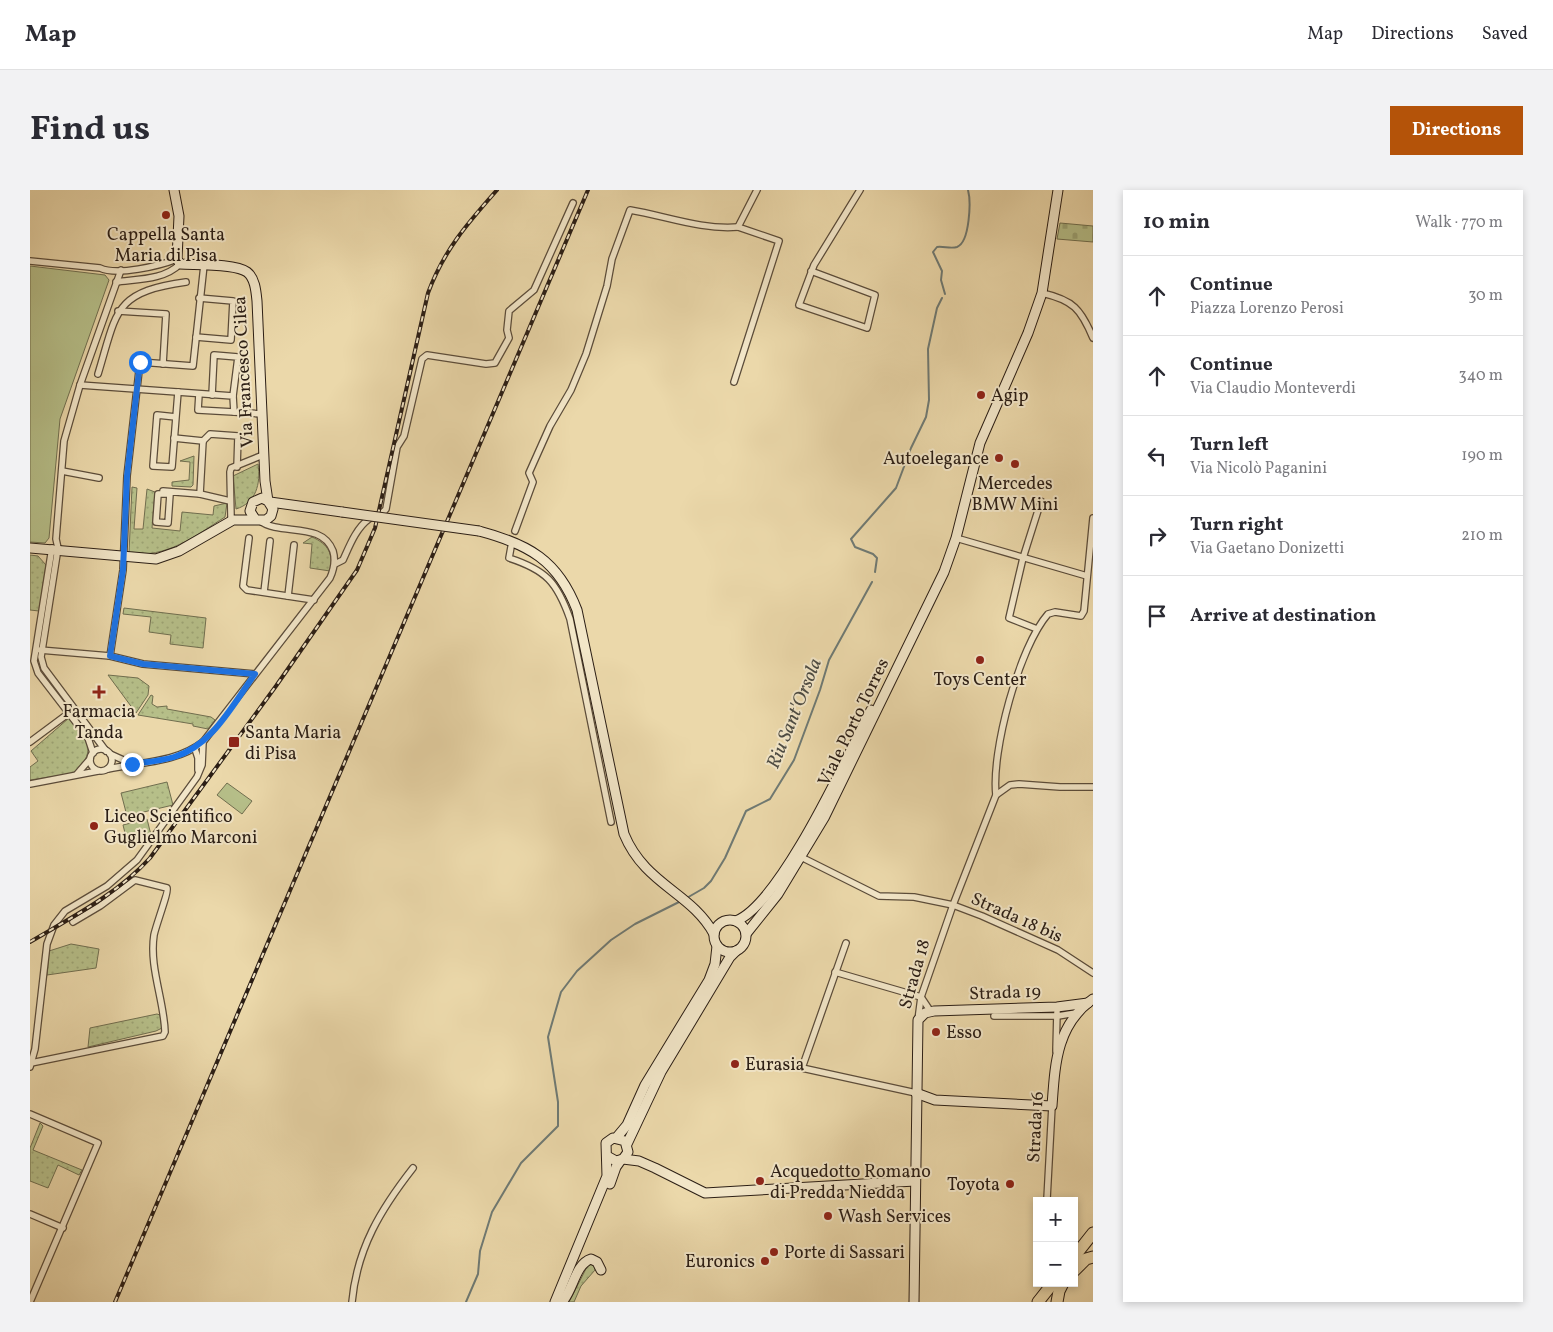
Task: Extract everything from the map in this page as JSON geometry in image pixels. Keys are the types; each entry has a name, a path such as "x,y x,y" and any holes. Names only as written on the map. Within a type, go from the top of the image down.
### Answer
{"highway":[{"path":"1078,1252 1093,1233"},
{"path":"1078,1267 1086,1260 1093,1257"},
{"path":"1038,1302 1050,1287"},
{"path":"1057,1302 1062,1287"}],"main road":[{"path":"174,190 179,216 179,261"},
{"name":"Viale Porto Torres","path":"746,934 766,910 824,818 930,604 956,538 980,443 1028,333 1042,293 1058,190"},
{"name":"Via Francesco Cilea","path":"179,261 238,268 247,272 254,282 257,301 266,500"},
{"path":"265,481 272,494 290,504"},
{"path":"217,528 231,517 250,508 253,502 266,500 479,531 508,538 529,548 548,561 565,584 577,610 601,743 624,834 632,852 646,870 701,914 736,922 746,934 744,944 730,957 661,1072 625,1154 616,1166 562,1302"},
{"path":"266,500 271,516"},
{"path":"30,548 144,560 169,556 238,518 257,520 271,516 290,504"},
{"path":"250,508 257,520"},
{"name":"Viale Porto Torres","path":"736,922 752,913 781,876 810,827 916,619 942,564 963,510"},
{"path":"555,1302 607,1176 606,1143 617,1137 627,1125 645,1085 708,980 715,964 717,946 714,934 701,914"},
{"path":"714,934 716,928 725,921"},
{"path":"717,946 729,952 736,951"},
{"name":"Strada 19","path":"918,1020 925,1013 934,1011 1059,1012 1076,1009 1090,1001"},
{"name":"Strada 16","path":"1052,1106 1056,1058 1064,1030 1076,1009"},
{"name":"Strada 18","path":"914,1302 918,1020"},
{"path":"916,1093 934,1100 1052,1106"},
{"path":"916,1114 923,1104 934,1100"},
{"path":"617,1137 625,1154 705,1193 915,1181"},
{"path":"607,1156 611,1160 625,1154"},
{"path":"562,1302 569,1295 582,1264 587,1260 594,1260 601,1270"}],"street":[{"path":"738,227 757,190"},
{"path":"811,271 875,296 867,328 799,305 811,271 860,190"},
{"path":"335,564 342,560 366,521 384,513 386,509 397,447 404,436 422,359 427,355 436,355 494,364 509,338 507,330 509,311 534,290 573,203"},
{"path":"515,531 533,482 529,473 550,426 571,390 586,354 607,286 612,259 630,210 671,217 694,225 719,228 738,227 779,240 734,382"},
{"name":"Via Francesco Cilea","path":"30,261 100,268 109,272 179,261"},
{"path":"116,282 159,276 175,269 179,261"},
{"path":"110,656 123,570 122,558 127,476 140,362 193,366 204,265"},
{"path":"98,771 94,768 88,738 38,674 34,661 39,650 49,601 56,550 64,441 80,385 121,270"},
{"path":"109,272 116,282"},
{"path":"98,374 118,312 135,295 186,282"},
{"path":"1042,293 1064,298 1079,310 1093,338"},
{"path":"196,337 231,340 233,301 199,298"},
{"path":"118,312 166,314 163,364"},
{"path":"212,395 214,355 238,357 232,396 234,412"},
{"path":"80,385 232,396"},
{"path":"176,417 157,415 153,466 172,467 174,438 176,417 178,392"},
{"path":"199,394 198,410 262,414"},
{"path":"200,494 203,441 210,434 238,436 237,467"},
{"path":"174,438 203,441"},
{"path":"231,517 230,472 232,468 263,455"},
{"path":"62,471 99,478"},
{"path":"163,494 170,494 168,523 156,522 158,494 163,494 163,491 200,494 230,501"},
{"path":"1041,501 1023,558 1009,618 1036,629 1048,614 1052,612 1081,616 1084,611 1093,518"},
{"path":"271,516 282,528"},
{"path":"30,784 172,758 195,749 203,742 314,600 330,578 335,564 331,547 319,535 270,527 257,520"},
{"path":"249,538 243,586 246,590 314,600"},
{"path":"956,538 1087,576"},
{"path":"264,592 270,541"},
{"path":"288,596 294,545"},
{"path":"510,547 508,558 533,566 543,573 564,601 601,743 612,822"},
{"path":"56,550 39,650 44,668 108,752 112,760 108,769"},
{"name":"Strada 18","path":"918,1020 921,997 953,905 996,795 998,758 1004,727 1023,656 1036,629"},
{"path":"39,650 110,656 143,664 255,674"},
{"path":"30,742 68,713"},
{"path":"72,922 100,906 135,880 167,888 169,893 156,920 154,937 155,968 165,1032 163,1036 31,1065 35,1049 47,944 54,925 65,911 107,886 137,860 197,777 202,765 203,742"},
{"path":"195,749 198,758 197,777"},
{"path":"75,776 84,769 92,756 99,750 108,752 132,764"},
{"path":"996,795 1010,785 1019,784 1060,788 1093,787"},
{"name":"Strada 18 bis","path":"800,857 879,896 914,897 953,905 1058,950 1093,973"},
{"path":"846,943 802,1068 916,1093"},
{"path":"835,972 921,997 929,1008 934,1011"},
{"path":"994,1016 1059,1012"},
{"name":"Strada 16","path":"1056,1058 1059,1012"},
{"name":"Strada 16","path":"1047,1197 1052,1106"},
{"path":"30,1114 94,1140 98,1144 30,1302"},
{"path":"352,1302 366,1240 380,1214 413,1168"},
{"path":"30,1214 62,1228"}],"green space":[{"path":"1060,223 1093,226 1093,242 1057,239"},
{"path":"30,266 105,275 109,280 60,419 49,538 45,543 30,542"},
{"path":"194,456 193,485 191,487 172,486 172,482 189,480 190,462 180,461"},
{"path":"258,464 259,479 256,492 248,502 236,509 233,476"},
{"path":"132,487 137,488 134,529 143,529 147,489 155,492 152,528 180,531 182,512 213,515 214,506 227,503 225,517 191,538 168,549 155,553 129,553"},
{"path":"312,537 326,546 331,560 330,571 310,568 312,544 303,543"},
{"path":"30,555 38,556 46,565 39,611 30,610"},
{"path":"124,608 206,618 203,648 170,644 171,635 149,632 151,617 123,614"},
{"path":"108,675 138,678 149,686 148,695 136,713"},
{"path":"151,695 153,696 152,704 157,707 167,706 167,709 211,717 215,720 208,729 193,726 193,724 138,715"},
{"path":"69,718 87,744 87,756 83,764 76,773 30,780 30,767 38,761 31,751"},
{"path":"167,782 173,805 127,816 121,793"},
{"path":"227,783 252,801 242,814 217,795"},
{"path":"147,819 151,835 127,841 123,825"},
{"path":"71,944 99,949 96,968 47,975 49,951"},
{"path":"157,1014 160,1015 162,1028 156,1031 88,1047 90,1028"},
{"path":"40,1123 43,1126 33,1150 82,1170 79,1175 58,1165 48,1188 30,1181 30,1148"},
{"path":"589,1263 594,1264 595,1270 581,1286 574,1302 569,1302"}],"waterway":[{"name":"Riu Sant'Orsola","path":"945,294 941,280 942,271 933,252 937,247 955,248 965,238 968,221 968,190"},
{"name":"Riu Sant'Orsola","path":"875,572 877,558 873,554 855,547 851,539 896,488 911,448 926,417 929,400 928,349 937,308 942,298"},
{"name":"Riu Sant'Orsola","path":"685,899 704,888 711,881 725,858 746,811 770,799 794,760 829,660 872,582"},
{"name":"Riu Sant'Orsola","path":"466,1302 478,1274 480,1251 492,1212 521,1163 558,1126 558,1102 548,1037 561,992 577,971 611,940 635,924 681,901"}],"railway":[{"path":"30,942 108,894 150,858 276,686 357,570 375,528 428,293 441,264 457,238 497,190"},
{"path":"115,1302 588,190"}],"place":[{"name":"Cappella Santa Maria di Pisa","path":"166,215"},
{"name":"Agip","path":"981,395"},
{"name":"Autoelegance","path":"999,458"},
{"name":"Mercedes BMW Mini","path":"1015,464"},
{"name":"Toys Center","path":"980,660"},
{"name":"Farmacia Tanda","path":"99,692"},
{"name":"Santa Maria di Pisa","path":"234,742"},
{"name":"Liceo Scientifico Guglielmo Marconi","path":"94,826"},
{"name":"Esso","path":"936,1032"},
{"name":"Eurasia","path":"735,1064"},
{"name":"Acquedotto Romano di Predda Niedda","path":"760,1181"},
{"name":"Toyota","path":"1010,1184"},
{"name":"Wash Services","path":"828,1216"},
{"name":"Porte di Sassari","path":"774,1252"},
{"name":"Euronics","path":"765,1261"}],"route":[{"path":"132,764 172,758 195,749 203,742 235,702 255,674 143,664 110,656 123,570 122,554 127,476 140,362"}]}
